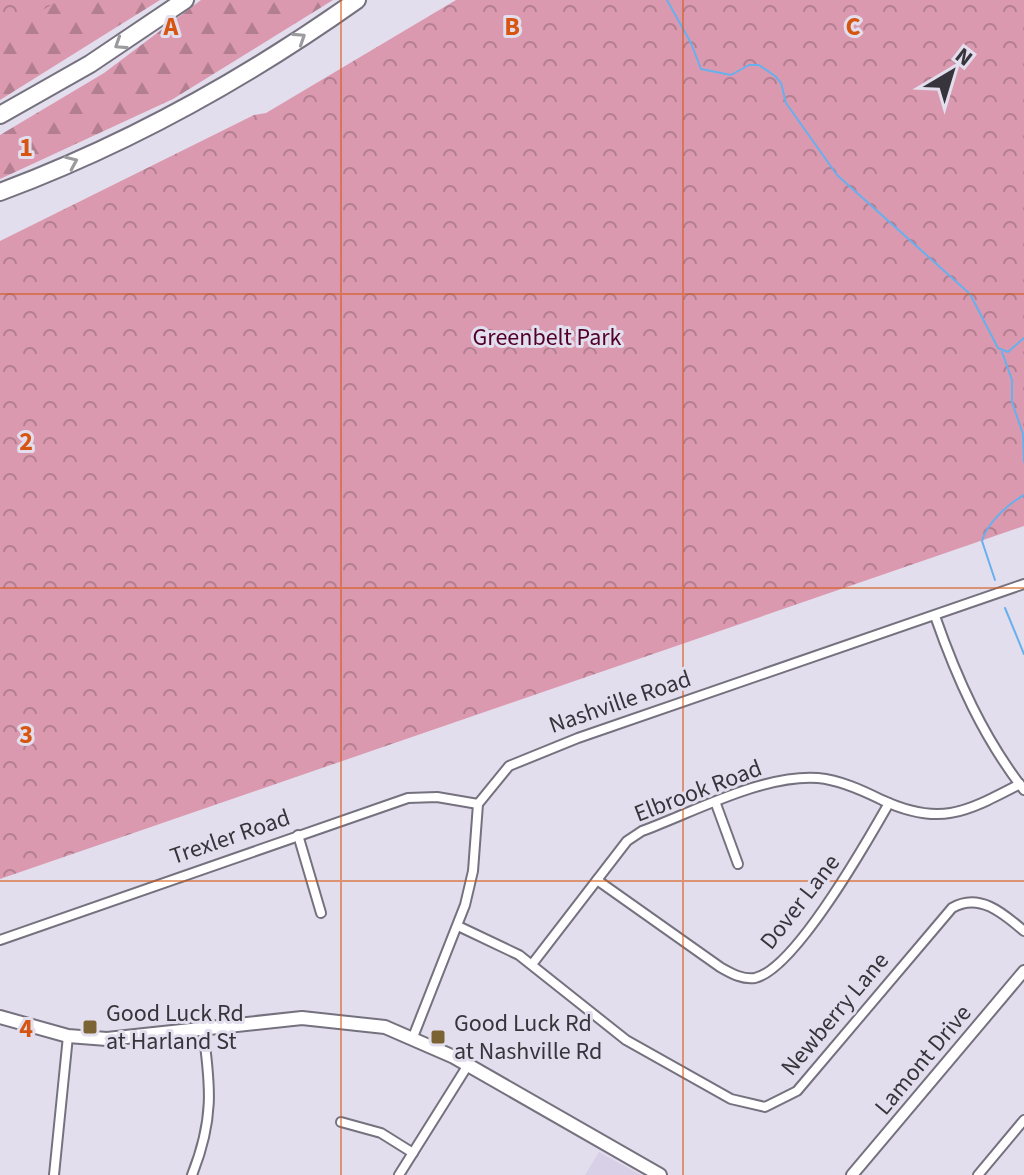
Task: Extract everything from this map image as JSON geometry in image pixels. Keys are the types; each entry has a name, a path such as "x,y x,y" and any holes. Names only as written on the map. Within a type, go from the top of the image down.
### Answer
{"highway":[{"path":"0,115 90,64 185,0"},
{"path":"0,192 131,135 196,101 357,0"}],"main road":[{"path":"0,1017 68,1036 107,1039 302,1018 364,1023 413,1037 468,1065 660,1175"}],"street":[{"name":"Nashville Road","path":"478,804 500,773 530,755 1024,584"},
{"path":"935,616 973,710 1022,787"},
{"name":"Elbrook Road","path":"533,963 616,853 642,831 781,780 818,778 858,788 924,816 949,815 1022,787"},
{"name":"Trexler Road","path":"0,940 408,798 437,797 478,804"},
{"name":"Dover Lane","path":"597,880 720,967 742,977 757,977 781,962 847,876 889,803"},
{"path":"413,1037 458,926 473,871 478,804"},
{"path":"716,804 738,864"},
{"path":"298,835 321,913"},
{"name":"Newberry Lane","path":"458,926 533,963 584,1010 626,1040 731,1099 765,1107 789,1097 807,1081 952,908 970,901 991,906 1024,931"},
{"name":"Lamont Drive","path":"852,1175 1024,971"},
{"path":"192,1175 204,1147 211,1114 203,1030"},
{"path":"54,1175 68,1036"},
{"path":"399,1175 468,1065"},
{"path":"978,1175 1024,1120"},
{"path":"341,1122 381,1133 413,1153"}],"shaded area":[{"path":"599,1152 641,1175 585,1175"}],"green space":[{"path":"0,0 160,0 0,100"},
{"path":"0,0 60,0 0,34"},
{"path":"201,0 333,0 173,99 0,179 0,135 104,73"},
{"name":"Greenbelt Park","path":"456,0 1024,0 1024,526 0,879 0,241 254,115 266,113"}],"waterway":[{"path":"667,0 691,43 701,69 731,75 749,65 759,65 775,76 781,83 786,103 837,175 970,294 998,348 1008,352 1024,338"},
{"path":"1002,352 1012,380 1012,402 1023,434 1024,462"},
{"path":"995,580 982,541 988,527 1011,503 1024,495"},
{"path":"1005,608 1024,654"}],"place":[{"name":"Good Luck Rd at Harland St","path":"90,1027"},
{"name":"Good Luck Rd at Nashville Rd","path":"438,1037"}]}
